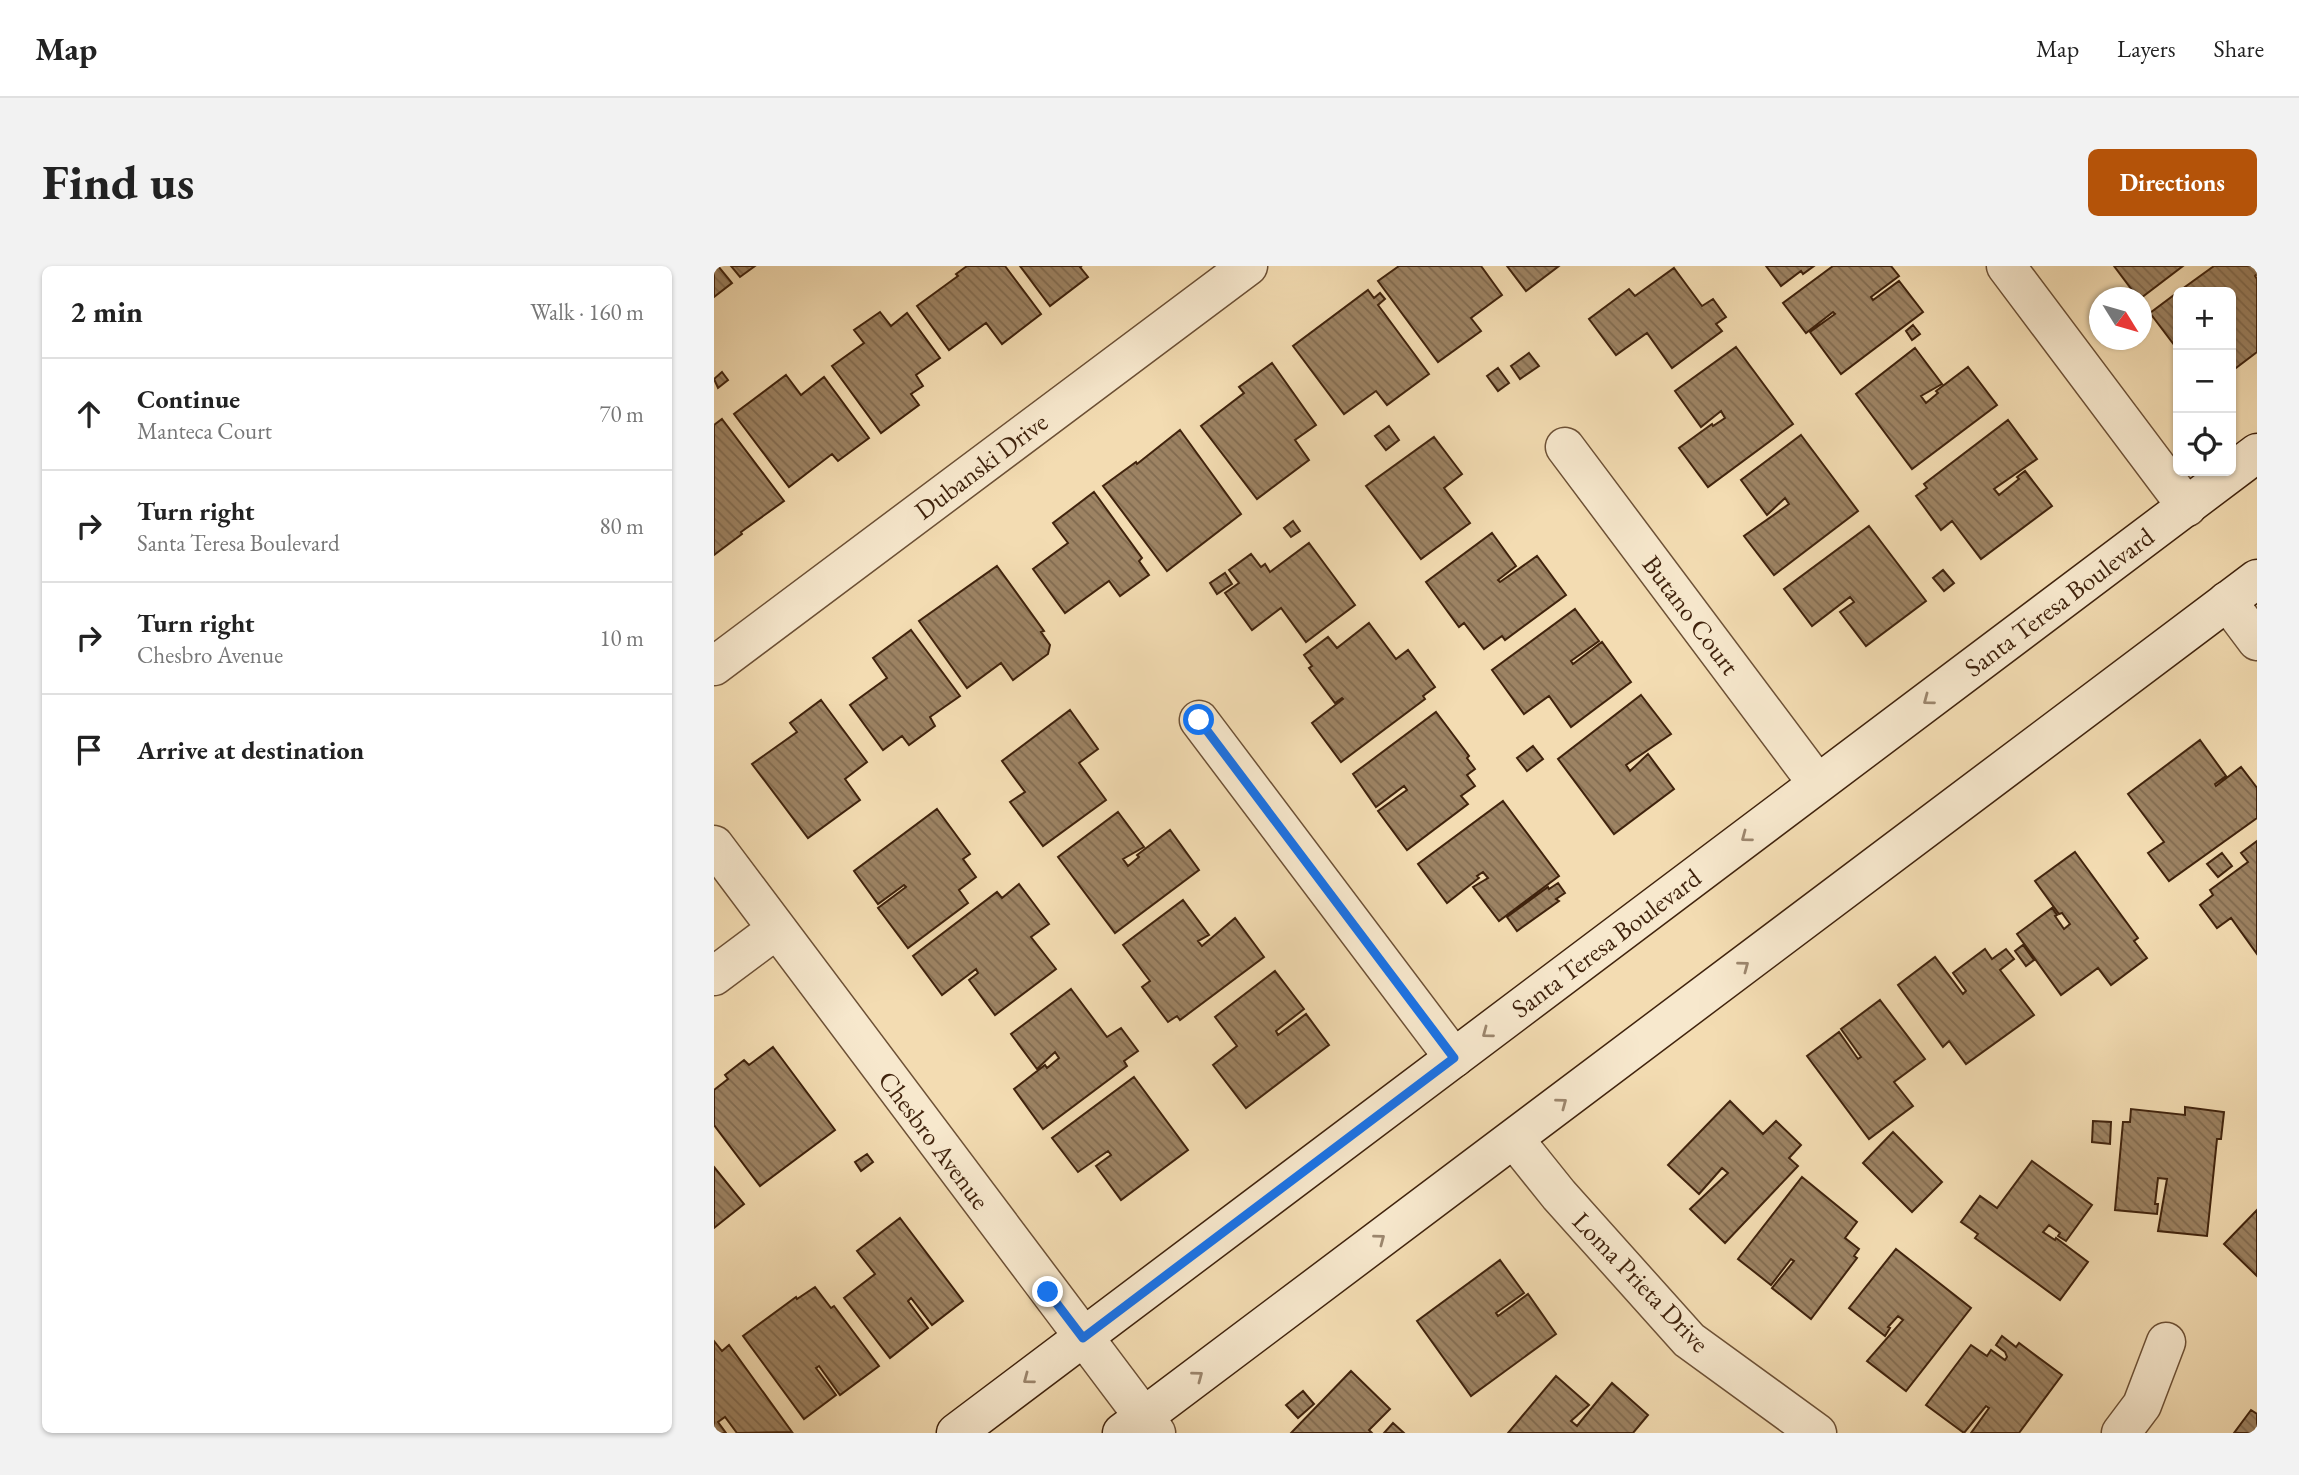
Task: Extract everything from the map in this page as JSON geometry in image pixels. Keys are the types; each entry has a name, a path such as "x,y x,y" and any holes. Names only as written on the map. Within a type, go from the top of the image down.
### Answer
{"street":[{"name":"Dubanski Drive","path":"714,666 1248,266"},
{"path":"2006,266 2187,506"},
{"name":"Butano Court","path":"1565,447 1817,783"},
{"name":"Santa Teresa Boulevard","path":"956,1433 2257,453"},
{"path":"1140,1428 1514,1139 2257,579"},
{"path":"2227,601 2257,641"},
{"path":"1199,720 1454,1058"},
{"name":"Chesbro Avenue","path":"714,845 1083,1338 1140,1428"},
{"path":"714,976 777,929"},
{"name":"Loma Prieta Drive","path":"1514,1139 1559,1195 1689,1340 1817,1433"},
{"path":"2121,1433 2141,1405 2166,1342"}],"building":[{"path":"714,266 718,266 732,283 714,297"},
{"path":"731,266 755,266 740,277"},
{"path":"967,266 1005,266 1041,314 1002,344 986,323 949,350 917,306 958,276 956,274"},
{"path":"1020,266 1082,266 1080,267 1088,277 1050,306"},
{"path":"1399,266 1481,266 1502,295 1471,318 1481,331 1438,362 1378,281"},
{"path":"1507,266 1559,266 1526,291"},
{"path":"1766,266 1814,266 1803,274 1801,271 1781,286"},
{"path":"1833,266 1891,266 1899,276 1871,297 1873,300 1899,281 1923,312 1841,374 1810,332 1835,314 1833,312 1806,333 1783,303"},
{"path":"2114,266 2183,266 2152,290 2152,287 2130,287"},
{"path":"2214,266 2257,266 2257,352 2236,368 2236,287 2185,287"},
{"path":"1674,268 1702,306 1713,299 1726,317 1716,324 1722,331 1672,368 1647,333 1616,355 1589,319 1629,289 1635,296"},
{"path":"1368,290 1374,298 1380,293 1385,299 1378,305 1429,374 1387,405 1376,391 1344,414 1293,346"},
{"path":"2173,296 2173,343 2152,316 2152,312"},
{"path":"880,312 891,326 907,313 940,358 916,375 923,386 911,394 919,405 881,433 832,366 864,343 854,330"},
{"path":"1913,325 1920,334 1912,340 1906,331"},
{"path":"1736,347 1793,424 1708,487 1679,448 1725,418 1721,411 1701,427 1675,391"},
{"path":"1915,348 1942,384 1921,396 1926,403 1938,393 1936,391 1968,367 1997,405 1912,469 1856,394"},
{"path":"1529,353 1539,366 1520,379 1511,366"},
{"path":"1272,363 1316,425 1295,440 1309,460 1257,499 1201,426 1244,393 1239,387"},
{"path":"1498,368 1509,383 1498,391 1487,376"},
{"path":"722,372 728,380 718,388 714,379"},
{"path":"786,375 801,395 824,377 869,438 838,461 832,454 789,487 734,414"},
{"path":"722,419 784,501 714,555 714,425"},
{"path":"2008,420 2037,459 1994,489 1999,495 2025,471 2052,506 1981,559 1952,521 1941,530 1916,496 1927,488 1924,484"},
{"path":"1389,426 1399,440 1386,450 1375,436"},
{"path":"1180,430 1241,514 1167,571 1103,486 1136,462 1137,464"},
{"path":"1801,435 1858,511 1774,575 1744,536 1789,504 1785,498 1767,515 1741,480"},
{"path":"1434,437 1462,474 1444,488 1470,523 1421,559 1366,486"},
{"path":"1094,492 1142,558 1139,561 1149,575 1120,596 1109,581 1065,613 1033,569 1068,543 1053,523"},
{"path":"1293,521 1300,531 1291,537 1284,528"},
{"path":"1869,526 1926,601 1866,646 1840,612 1854,602 1850,597 1812,626 1784,589"},
{"path":"1492,533 1516,566 1498,580 1500,582 1537,556 1566,595 1505,640 1502,636 1484,649 1464,623 1459,627 1426,582"},
{"path":"1309,543 1355,605 1306,642 1281,608 1252,630 1225,593 1239,583 1229,570 1251,554 1261,567 1265,564 1270,572"},
{"path":"997,566 1044,631 1041,632 1050,645 1048,654 1013,680 1001,663 967,688 919,621"},
{"path":"1943,570 1954,583 1944,591 1933,578"},
{"path":"1225,573 1232,584 1217,594 1210,583"},
{"path":"1575,609 1599,641 1571,661 1573,664 1602,642 1631,682 1571,727 1549,696 1524,714 1492,670"},
{"path":"1369,623 1396,659 1408,650 1435,687 1423,696 1425,699 1341,762 1312,723 1343,699 1335,703 1309,668 1312,666 1304,655 1328,637 1337,648"},
{"path":"911,630 960,696 930,717 935,726 909,745 902,736 883,750 850,705 887,678 873,658"},
{"path":"1641,695 1671,734 1626,765 1630,771 1648,754 1674,789 1614,834 1558,759"},
{"path":"821,700 867,762 845,779 860,800 808,838 752,764 797,732 790,723"},
{"path":"1070,710 1098,749 1079,763 1106,800 1043,846 1010,802 1025,792 1002,761"},
{"path":"1436,712 1469,756 1467,758 1475,769 1467,775 1475,786 1461,796 1468,804 1407,850 1378,811 1407,790 1404,786 1376,807 1353,774"},
{"path":"2200,740 2226,776 2215,784 2216,786 2241,767 2257,788 2257,818 2169,881 2148,853 2164,842 2128,794"},
{"path":"1533,746 1543,759 1527,771 1517,758"},
{"path":"1503,801 1559,876 1499,921 1473,887 1488,878 1483,872 1447,903 1418,864"},
{"path":"937,809 970,854 963,859 976,877 959,890 968,903 908,948 878,908 906,887 904,885 878,904 854,871"},
{"path":"1118,812 1144,847 1123,859 1128,866 1139,857 1137,855 1170,830 1199,870 1115,933 1058,857"},
{"path":"2257,841 2257,954 2231,918 2217,928 2200,905 2213,895 2210,890 2248,862 2241,853"},
{"path":"2075,852 2138,938 2134,941 2147,958 2111,985 2098,968 2061,995 2017,934 2052,908 2064,929 2070,924 2062,913 2059,914 2035,881"},
{"path":"2222,853 2232,866 2218,877 2207,864"},
{"path":"1558,883 1565,893 1556,899 1559,901 1517,931 1507,917 1548,887 1549,889"},
{"path":"1019,884 1049,924 1031,937 1056,969 995,1015 969,980 978,973 976,969 942,995 913,956 997,892 1002,898"},
{"path":"1183,900 1209,935 1198,941 1202,946 1235,918 1264,957 1180,1020 1177,1016 1168,1022 1142,987 1150,981 1123,945"},
{"path":"2023,945 2034,960 2026,966 2015,951"},
{"path":"1985,949 1992,959 2006,949 2014,959 2000,970 2034,1015 1966,1064 1949,1041 1943,1047 1898,985 1935,957 1963,994 1966,991 1953,973"},
{"path":"1275,971 1304,1009 1276,1031 1278,1035 1306,1014 1329,1045 1246,1108 1213,1065 1237,1046 1215,1017"},
{"path":"1071,989 1107,1037 1121,1028 1138,1051 1124,1061 1127,1066 1043,1129 1014,1089 1045,1065 1047,1068 1059,1058 1055,1052 1037,1069 1011,1034"},
{"path":"1880,1000 1925,1059 1894,1082 1913,1106 1869,1139 1807,1056 1839,1032 1858,1059 1861,1057 1841,1029"},
{"path":"773,1047 835,1130 760,1186 714,1125 714,1090 728,1079 725,1075 744,1060 749,1065"},
{"path":"1134,1077 1188,1150 1121,1200 1096,1166 1111,1155 1108,1151 1078,1172 1052,1138"},
{"path":"1730,1101 1763,1134 1776,1121 1801,1145 1789,1158 1798,1166 1725,1243 1690,1209 1728,1173 1722,1168 1699,1194 1668,1165"},
{"path":"2185,1107 2224,1112 2221,1139 2217,1139 2207,1236 2158,1231 2167,1179 2158,1178 2155,1204 2158,1204 2157,1214 2115,1210 2123,1122 2130,1122 2131,1109 2185,1115"},
{"path":"2093,1121 2111,1122 2110,1144 2092,1142"},
{"path":"1893,1132 1942,1182 1912,1212 1863,1163"},
{"path":"867,1154 873,1162 861,1171 855,1162"},
{"path":"2032,1161 2092,1205 2066,1241 2049,1225 2043,1232 2055,1240 2056,1238 2088,1262 2060,1300 1975,1238 1978,1234 1961,1222 1980,1196 1997,1208"},
{"path":"714,1167 744,1204 714,1228"},
{"path":"1802,1177 1857,1222 1845,1238 1859,1249 1854,1256 1857,1258 1811,1319 1772,1288 1794,1261 1791,1259 1771,1285 1738,1259"},
{"path":"2257,1210 2257,1276 2224,1244"},
{"path":"900,1218 963,1301 932,1325 911,1298 908,1301 928,1328 890,1358 844,1298 875,1274 857,1251"},
{"path":"1896,1249 1971,1308 1906,1391 1867,1361 1903,1320 1898,1316 1888,1327 1890,1328 1885,1336 1849,1308"},
{"path":"1500,1260 1524,1293 1496,1313 1498,1316 1528,1294 1556,1334 1471,1396 1417,1321"},
{"path":"815,1287 831,1308 834,1306 879,1366 840,1395 819,1366 816,1368 836,1395 804,1419 743,1336 796,1297 797,1299"},
{"path":"2002,1336 2016,1347 2019,1343 2062,1375 2019,1433 1971,1433 1989,1408 1986,1406 1964,1433 1926,1405 1971,1345 1987,1356 1991,1350 2005,1360 2005,1352 1996,1345"},
{"path":"714,1341 722,1351 729,1345 792,1432 737,1433 725,1417 718,1422 726,1433 714,1433"},
{"path":"1351,1371 1390,1409 1369,1430 1372,1433 1291,1433"},
{"path":"1556,1376 1589,1405 1571,1421 1577,1426 1612,1383 1648,1415 1633,1433 1508,1433"},
{"path":"1303,1391 1314,1404 1298,1418 1286,1405"},
{"path":"2251,1410 2257,1414 2257,1433 2234,1433"},
{"path":"1393,1423 1404,1433 1384,1433"}],"route":[{"path":"1048,1292 1083,1338 1454,1058 1199,720"}]}
